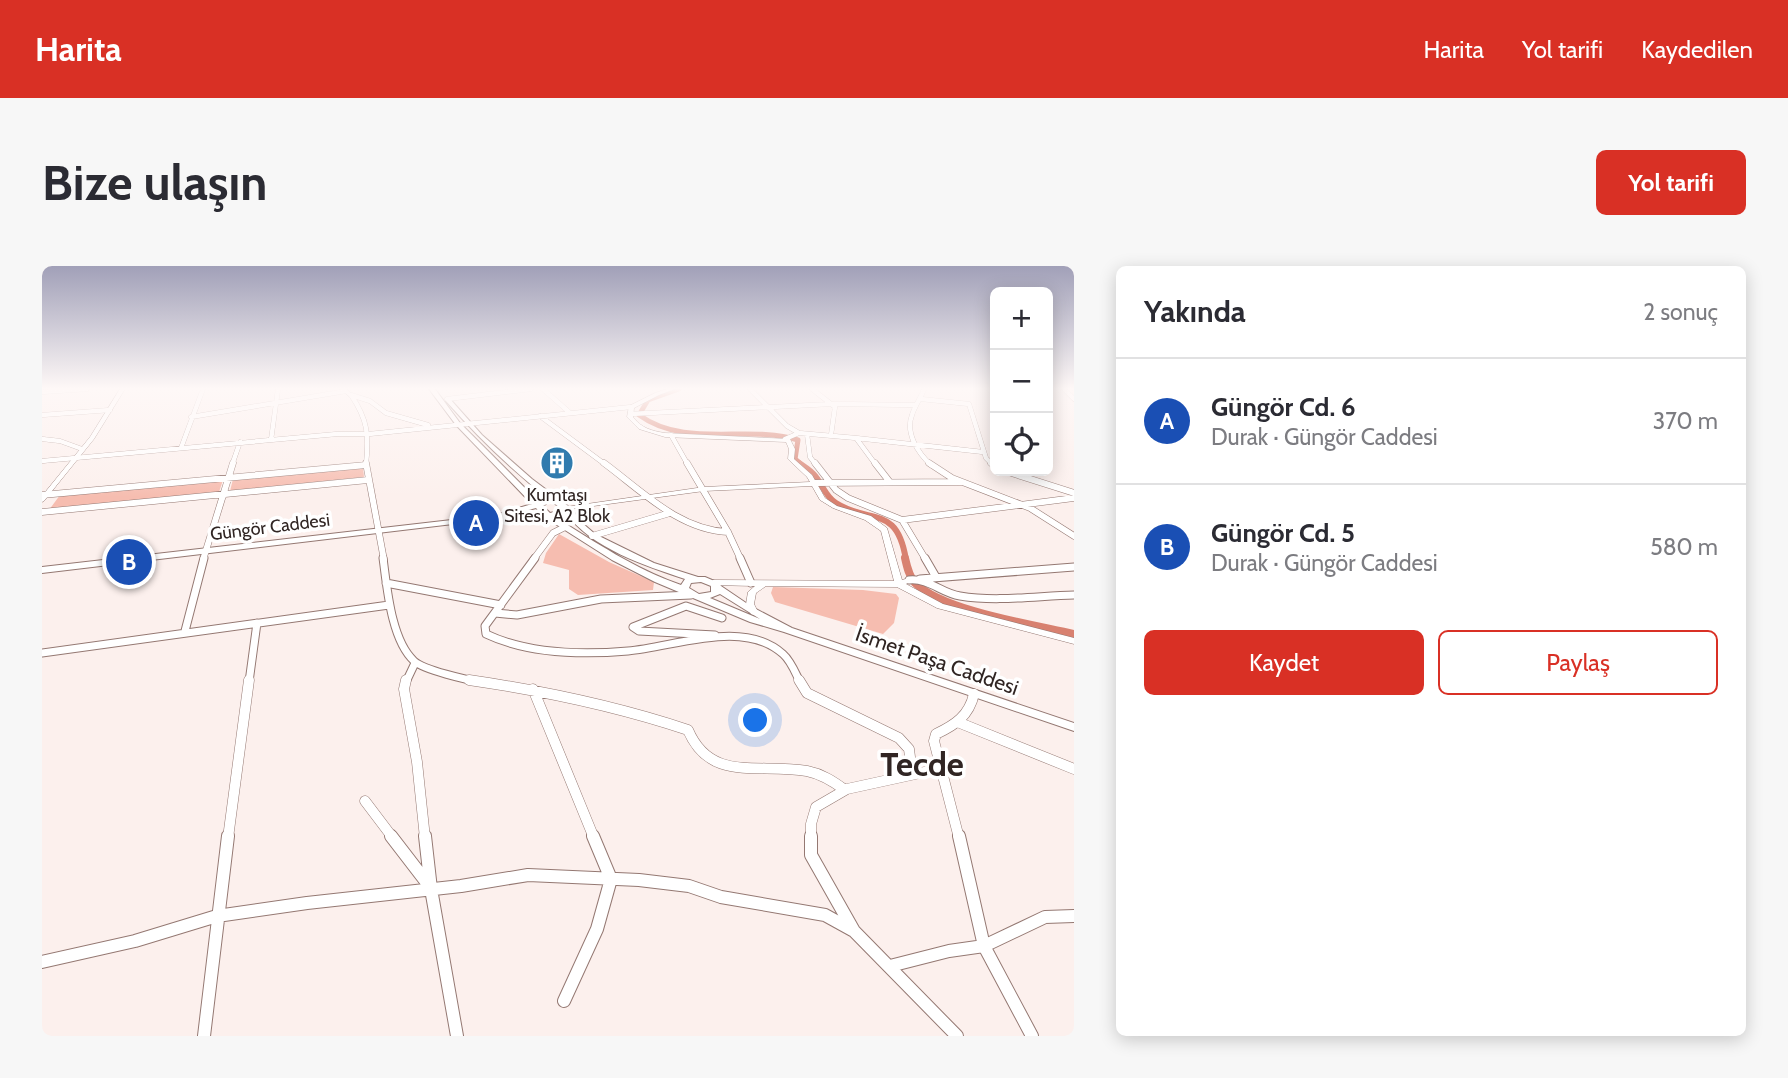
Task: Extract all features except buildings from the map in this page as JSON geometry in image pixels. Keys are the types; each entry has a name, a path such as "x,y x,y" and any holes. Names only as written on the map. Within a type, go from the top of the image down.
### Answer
{"main road":[{"path":"458,425 536,505 565,527 645,574 753,620 788,630"},
{"path":"471,425 529,481 568,510 578,524 592,536 651,565 716,585 754,612 788,630"},
{"path":"495,517 536,505 559,503"},
{"path":"495,517 548,516 568,510"},
{"name":"Güngör Caddesi","path":"44,569 495,517"},
{"path":"691,594 684,583 696,579"},
{"path":"691,594 713,596 716,585"},
{"name":"İsmet Paşa Caddesi","path":"788,630 1074,727"}],"street":[{"path":"43,497 99,425"},
{"path":"181,448 188,425"},
{"path":"271,440 273,425"},
{"path":"366,425 369,434 366,465 380,530 389,605 404,648 415,663 469,680 533,689 629,710 688,730 698,750 708,760 737,767 804,768 834,779 845,790"},
{"path":"432,425 441,427"},
{"path":"42,461 458,425"},
{"path":"552,425 670,513 697,529 728,532"},
{"path":"637,425 648,431 671,435 792,436 807,433 983,452"},
{"path":"783,425 792,436"},
{"path":"831,435 833,425"},
{"path":"910,425 914,445 930,464 961,482 1025,506 1074,536"},
{"path":"975,425 983,452 990,462"},
{"path":"807,433 810,457 830,483 848,498 902,520 1074,498"},
{"path":"671,435 728,532 751,583"},
{"path":"792,436 791,459 816,483 822,499 835,507 868,518 884,530 911,581 940,606 1074,641"},
{"path":"856,438 889,481"},
{"path":"42,439 60,441 82,449"},
{"path":"185,631 221,495 240,442"},
{"path":"43,497 366,465"},
{"path":"1021,476 1074,492"},
{"path":"42,512 368,480"},
{"path":"568,510 704,489 889,481 961,482"},
{"path":"592,536 670,513"},
{"path":"902,520 936,577"},
{"path":"565,527 553,533 485,626 486,634 494,640 519,646 565,650 636,651 732,637"},
{"path":"716,585 911,581 1074,567"},
{"path":"911,581 956,596 974,598 1074,595"},
{"path":"386,583 501,605"},
{"path":"754,612 750,604 752,592 766,583"},
{"path":"495,613 517,615 601,600 691,594"},
{"path":"42,653 185,631 389,605"},
{"path":"722,618 686,606 633,627 639,631 759,641 781,652 793,666 796,680 807,693 899,738 909,749 912,773"},
{"path":"204,1036 257,623"},
{"path":"415,663 407,676 404,690 417,762 431,889 457,1036"},
{"path":"533,689 611,879 597,929 564,1001"},
{"path":"974,694 973,703 960,723 936,733 934,741 943,768 984,946 1032,1036"},
{"path":"960,723 1074,769"},
{"path":"854,931 811,855 811,824 816,807 845,790 943,768"},
{"path":"365,802 431,889"},
{"path":"42,962 135,941 218,916 528,875 611,879 689,886 721,897 825,915 854,931 957,1036"},
{"path":"890,966 949,951 984,946 1045,917 1074,916"}],"shaded area":[{"path":"363,467 364,477 230,491 233,479"},
{"path":"223,480 219,492 49,510 60,495"},
{"path":"559,534 609,562 654,582 653,590 578,595 569,589 569,570 543,563 546,553"},
{"path":"773,587 863,590 896,594 899,598 894,623 883,634 775,602 771,593"}],"waterway":[{"path":"657,425 697,434 758,434 798,440 795,459 802,465"},
{"path":"802,465 814,475 833,501 889,523 902,542 906,560"},
{"path":"905,558 915,583 946,602 990,616 1074,634"}],"place":[{"name":"Kumtaşı Sitesi, A2 Blok","path":"557,463"},
{"name":"Güngör Cd. 6","path":"476,523"},
{"name":"Güngör Cd. 5","path":"129,562"}],"district":[{"name":"Tecde","path":"922,764"}]}
